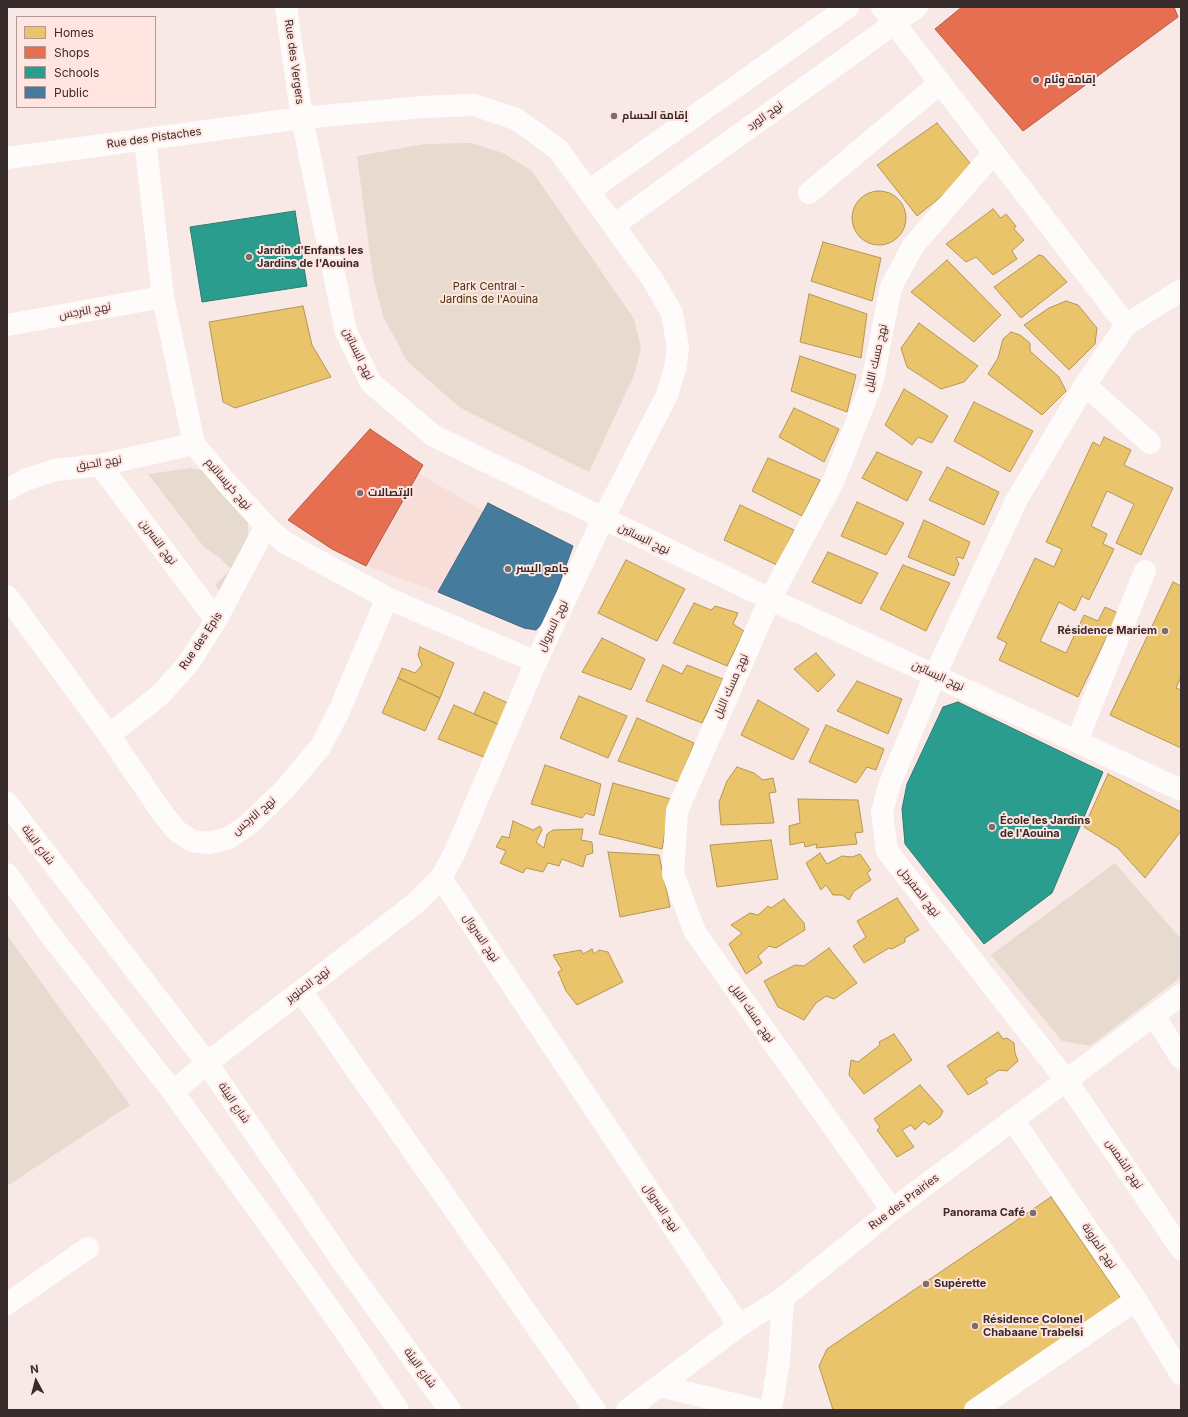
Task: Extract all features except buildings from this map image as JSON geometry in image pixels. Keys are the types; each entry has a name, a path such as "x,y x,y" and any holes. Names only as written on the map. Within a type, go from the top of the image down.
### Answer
{"street":[{"name":"Rue des Vergers","path":"286,7 302,118"},
{"path":"589,191 848,7"},
{"name":"نهج الورد","path":"614,224 888,15 916,7"},
{"path":"888,15 993,154 1126,325 1181,290"},
{"path":"809,192 940,84"},
{"name":"Rue des Pistaches","path":"7,158 302,118 422,107 474,105 516,120 558,149 614,224"},
{"name":"نهج البساتين","path":"302,118 346,332 371,383 434,436 770,599 1181,790"},
{"name":"نهج كريسانتيم","path":"145,140 163,297 194,444 266,526 284,542 310,558 387,598 536,662"},
{"name":"نهج مسك الليل","path":"892,1210 695,932 673,874 676,811 770,599 834,480 872,383 891,288 913,246 993,154"},
{"name":"نهج السروال","path":"614,224 651,277 672,313 678,348 675,369 667,395 603,519 536,662 455,852 441,878 739,1326"},
{"name":"نهج النرجس","path":"7,325 163,297"},
{"name":"نهج الصفرجل","path":"1066,1080 887,851 882,812 888,786 935,675 1016,501 1085,385 1126,325"},
{"path":"1085,385 1150,444"},
{"name":"نهج الحبق","path":"7,490 25,480 55,470 100,464 194,444"},
{"name":"نهج النسرين","path":"100,464 216,620"},
{"name":"Rue des Epis","path":"110,735 159,696 188,664 216,620 266,526"},
{"path":"1077,741 1145,571"},
{"name":"نهج النرجس","path":"7,596 110,735 163,814 177,831 192,841 209,843 229,838 249,824 285,789 321,746 339,711 387,598"},
{"name":"شارع البيئة","path":"7,803 207,1063 340,1258 450,1410"},
{"path":"7,874 48,932 173,1092 334,1316 398,1410"},
{"name":"نهج الصنوبر","path":"173,1092 207,1063 416,903 441,878"},
{"path":"301,991 594,1410"},
{"name":"Rue des Prairies","path":"627,1410 739,1326 783,1298 892,1210 1181,995"},
{"path":"1154,1016 1181,1058"},
{"name":"نهج الشمس","path":"1066,1080 1181,1249"},
{"name":"نهج المزونة","path":"1013,1120 1136,1300 1181,1374"},
{"path":"7,1304 88,1248"},
{"path":"771,1410 779,1360 783,1298"},
{"path":"975,1410 1136,1300"},
{"path":"660,1386 759,1410"}],"shaded area":[{"path":"418,473 483,511 438,592 366,566"}],"green space":[{"name":"Park Central - Jardins de l'Aouina","path":"471,143 503,153 532,171 634,319 641,347 635,373 589,472 459,407 407,361 383,316 373,277 357,156 425,144"},
{"path":"191,468 206,471 248,521 248,538 220,591 215,585 231,569 220,558 204,547 148,474"},
{"path":"1115,863 1181,939 1181,977 1090,1046 1062,1041 991,955"},
{"path":"7,935 130,1105 7,1186"}],"place":[{"name":"إقامة وئام","path":"1036,80"},
{"name":"إقامة الحسام","path":"614,116"},
{"name":"Jardin d'Enfants les Jardins de l'Aouina","path":"249,257"},
{"name":"الإتصالات","path":"360,493"},
{"name":"جامع اليسر","path":"508,569"},
{"name":"Résidence Mariem","path":"1165,631"},
{"name":"École les Jardins de l'Aouina","path":"992,827"},
{"name":"Panorama Café","path":"1033,1213"},
{"name":"Supérette","path":"926,1284"},
{"name":"Résidence Colonel Chabaane Trabelsi","path":"975,1326"}]}
